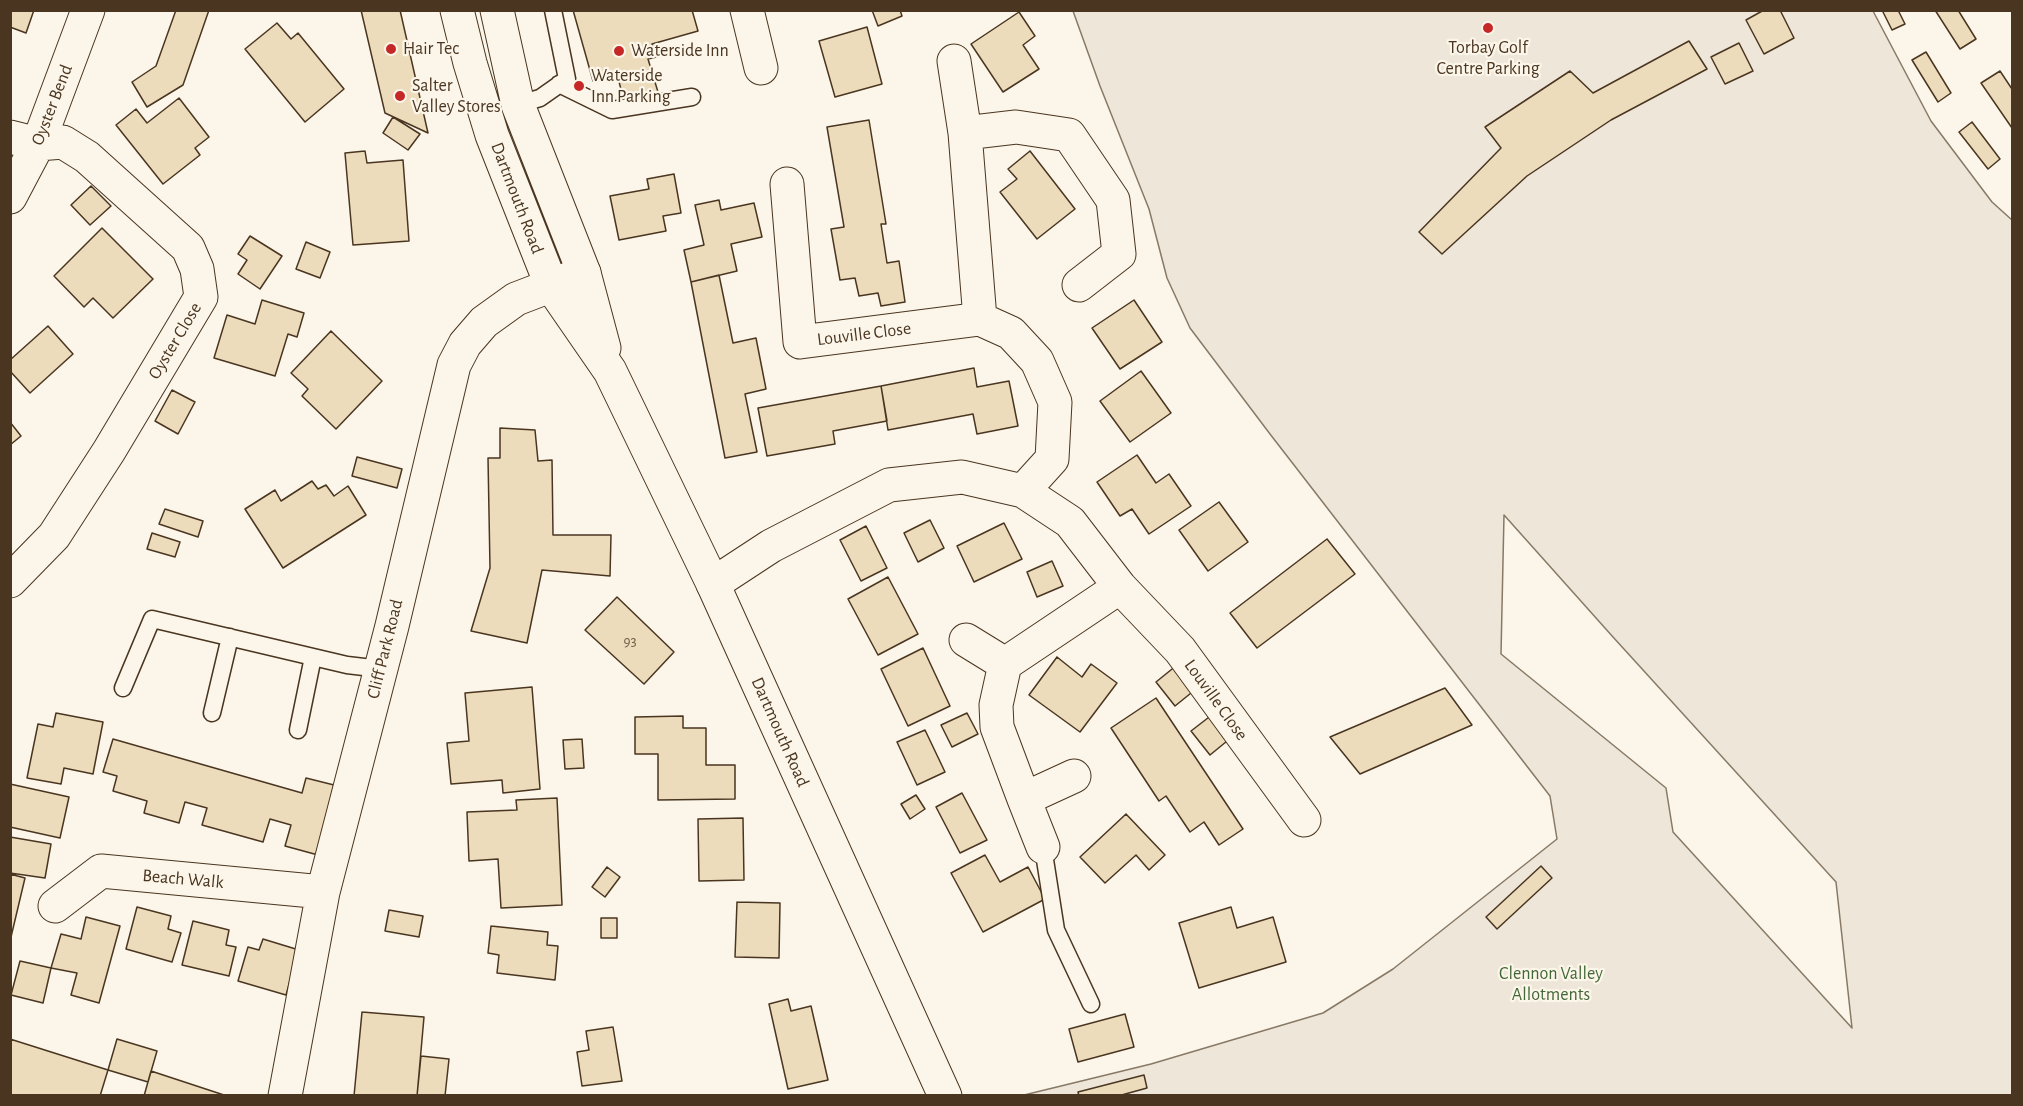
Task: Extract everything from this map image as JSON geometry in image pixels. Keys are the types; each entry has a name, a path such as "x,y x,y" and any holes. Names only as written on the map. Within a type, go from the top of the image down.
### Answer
{"street":[{"name":"Oyster Bend","path":"10,197 24,140 88,10"},
{"name":"Dartmouth Road","path":"458,10 470,63 492,135 552,287 610,371 712,584 945,1095"},
{"name":"Dartmouth Road","path":"497,10 518,105 584,273 610,371"},
{"path":"747,10 761,68"},
{"path":"954,61 965,133 980,319 1011,333 1037,361 1055,402 1052,459 1023,490"},
{"path":"965,133 1016,127 1069,135 1113,200 1119,254 1079,285"},
{"name":"Oyster Close","path":"10,581 54,536 109,451 201,297 197,270 188,248 87,157 63,142 24,140"},
{"name":"Louville Close","path":"787,184 800,342 980,319"},
{"name":"Cliff Park Road","path":"285,1095 323,892 381,669 454,365 465,344 484,322 516,299 584,273"},
{"name":"Louville Close","path":"712,584 771,546 889,485 962,477 1023,490 1070,522 1120,587 1180,650 1304,819"},
{"path":"1043,847 997,727 996,705 1005,664 1120,587"},
{"path":"966,640 1005,664"},
{"path":"1024,799 1074,776"},
{"name":"Beach Walk","path":"55,906 101,871 323,892"}],"lane":[{"path":"485,111 540,98 567,79 553,10"},
{"path":"559,84 612,110 692,97"},
{"path":"123,688 152,619 347,665 381,669"},
{"path":"212,713 230,637"},
{"path":"298,730 313,657"},
{"path":"1043,847 1056,930 1091,1004"}],"green space":[{"name":"Clennon Valley Allotments","path":"1073,11 1873,11 1931,121 1992,202 2012,220 2012,1095 1020,1096 1151,1064 1323,1013 1393,969 1557,839 1550,796 1190,328 1167,278 1149,209","holes":["1504,515 1836,882 1852,1028 1673,832 1666,788 1501,654"]}],"building":[{"path":"10,10 34,10 26,33 10,27"},
{"path":"176,10 209,10 183,85 147,107 132,82 156,66"},
{"path":"361,10 400,10 428,133 385,113"},
{"name":"Waterside Inn","path":"573,10 692,10 698,31 652,44 656,57 648,59 658,92 624,101 617,74 593,81"},
{"path":"872,10 900,10 902,16 878,26"},
{"path":"1764,10 1780,10 1794,38 1764,54 1746,20"},
{"path":"1882,10 1898,10 1905,24 1892,30"},
{"path":"1935,10 1958,10 1976,39 1960,49"},
{"path":"1019,12 1035,36 1023,45 1039,69 1003,92 971,44"},
{"path":"277,23 291,39 298,33 344,89 305,122 245,49"},
{"path":"867,27 882,84 835,97 819,41"},
{"path":"1689,41 1707,69 1611,120 1527,176 1442,254 1419,232 1501,148 1485,127 1570,71 1593,93"},
{"path":"1739,43 1753,71 1725,84 1711,57"},
{"path":"1926,52 1951,93 1938,102 1912,60"},
{"path":"2000,71 2012,89 2012,128 1981,83"},
{"path":"179,98 209,137 195,148 200,155 163,184 116,125 136,109 147,123"},
{"path":"393,117 420,134 408,150 383,133"},
{"path":"869,120 886,224 881,224 887,263 899,261 905,302 881,306 878,293 859,296 855,278 840,280 831,229 844,227 827,127"},
{"path":"1972,122 2000,159 1988,169 1959,132"},
{"path":"365,151 367,163 403,160 409,241 353,245 345,153"},
{"path":"1030,151 1075,209 1037,239 1000,192 1017,179 1008,169"},
{"path":"674,174 681,213 663,216 666,231 619,240 610,196 649,189 647,179"},
{"path":"91,186 111,206 90,225 71,205"},
{"path":"719,200 721,210 754,203 762,237 731,244 737,271 691,282 684,250 704,245 695,205"},
{"path":"102,228 153,279 113,318 93,298 84,307 54,276"},
{"path":"250,236 282,256 260,289 238,274 247,260 238,254"},
{"path":"306,242 330,252 320,278 296,269"},
{"path":"719,275 733,343 756,338 766,389 745,394 757,452 725,458 691,282"},
{"path":"262,300 304,313 297,337 288,334 275,376 214,358 227,315 255,324"},
{"path":"1134,300 1162,342 1120,369 1092,328"},
{"path":"48,326 73,354 30,393 10,371 10,360"},
{"path":"331,331 382,381 336,429 302,396 308,389 291,373"},
{"path":"974,368 977,387 1009,381 1018,426 977,434 973,414 888,430 881,386"},
{"path":"1141,371 1171,413 1130,442 1100,401"},
{"path":"881,386 887,421 833,431 835,444 767,456 758,408"},
{"path":"172,390 195,402 178,434 155,421"},
{"path":"10,422 21,436 10,445"},
{"path":"500,428 535,430 538,461 552,460 553,535 611,535 610,576 542,570 527,643 471,631 490,568 488,458 500,458"},
{"path":"1137,455 1156,483 1169,474 1191,506 1149,534 1132,509 1120,516 1097,482"},
{"path":"357,457 402,469 397,488 352,476"},
{"path":"312,481 318,489 326,485 334,496 348,486 366,515 283,568 245,509 275,490 281,501"},
{"path":"1219,502 1248,542 1208,571 1179,530"},
{"path":"165,509 203,521 198,537 159,524"},
{"path":"930,520 944,548 918,562 904,533"},
{"path":"1004,523 1022,559 974,582 957,546"},
{"path":"866,526 887,568 861,581 840,540"},
{"path":"152,533 180,542 175,557 147,549"},
{"path":"1327,539 1355,574 1257,648 1230,613"},
{"path":"1052,561 1063,586 1037,597 1027,572"},
{"path":"888,577 918,634 878,655 848,599"},
{"path":"617,597 674,652 644,684 585,630"},
{"path":"923,648 950,706 908,726 881,669"},
{"path":"1057,657 1082,677 1091,664 1117,683 1080,732 1029,695"},
{"path":"1177,665 1196,689 1175,706 1156,682"},
{"path":"532,687 540,789 503,793 502,780 451,784 447,743 469,741 465,693"},
{"path":"1445,688 1472,725 1360,774 1330,737"},
{"path":"1156,698 1243,829 1219,845 1204,822 1190,832 1166,796 1159,801 1111,728"},
{"path":"56,713 103,722 93,774 64,768 61,784 27,778 38,724 53,727"},
{"path":"967,713 978,734 952,747 941,725"},
{"path":"1213,714 1232,737 1210,755 1191,731"},
{"path":"683,716 683,728 706,728 706,765 735,765 735,799 658,800 658,754 635,754 635,717"},
{"path":"925,730 945,772 917,785 897,742"},
{"path":"113,739 302,793 306,778 338,786 318,855 285,846 291,825 270,819 263,842 202,825 207,808 185,802 179,823 144,813 147,801 113,791 117,776 103,772"},
{"path":"582,739 584,768 565,769 563,740"},
{"path":"10,784 69,797 60,838 10,827"},
{"path":"962,793 987,840 960,853 936,807"},
{"path":"916,795 925,809 910,819 901,804"},
{"path":"557,798 562,905 501,908 498,859 469,861 467,812 517,810 516,800"},
{"path":"1126,814 1165,855 1149,870 1136,855 1105,883 1080,857"},
{"path":"743,818 744,880 699,881 698,819"},
{"path":"10,837 51,844 45,878 10,873"},
{"path":"985,855 1000,882 1028,867 1045,899 983,932 951,873"},
{"path":"1541,866 1552,878 1497,929 1486,917"},
{"path":"607,867 620,877 605,897 592,887"},
{"path":"10,874 25,878 11,937 10,936"},
{"path":"737,902 780,903 779,958 735,957"},
{"path":"137,907 171,916 168,929 181,933 172,962 126,949"},
{"path":"1231,907 1237,928 1273,917 1286,962 1199,988 1179,923"},
{"path":"389,910 423,916 419,937 385,931"},
{"path":"86,917 120,926 99,1003 71,995 77,973 51,968 61,934 81,939"},
{"path":"601,918 617,918 617,938 601,938"},
{"path":"193,921 229,930 226,945 236,947 229,976 182,965"},
{"path":"491,926 548,932 547,945 558,946 555,980 497,973 499,955 488,953"},
{"path":"263,939 299,950 286,995 238,981 248,947 259,950"},
{"path":"20,961 51,968 43,1003 11,995"},
{"path":"788,999 791,1011 811,1006 828,1080 788,1089 769,1004"},
{"path":"362,1012 424,1017 417,1096 354,1096"},
{"path":"1125,1014 1134,1047 1078,1062 1069,1029"},
{"path":"613,1027 622,1081 582,1086 577,1052 589,1050 586,1031"},
{"path":"10,1039 108,1070 100,1096 10,1096"},
{"path":"117,1039 157,1051 148,1082 108,1070"},
{"path":"421,1056 449,1059 445,1096 417,1096"},
{"path":"151,1071 227,1096 144,1096"},
{"path":"1144,1075 1147,1088 1118,1096 1079,1096 1078,1092"}],"place":[{"name":"Torbay Golf Centre Parking","path":"1488,28"},
{"name":"Hair Tec","path":"391,49"},
{"name":"Waterside Inn","path":"619,51"},
{"name":"Waterside Inn Parking","path":"579,86"},
{"name":"Salter Valley Stores","path":"400,96"}]}
